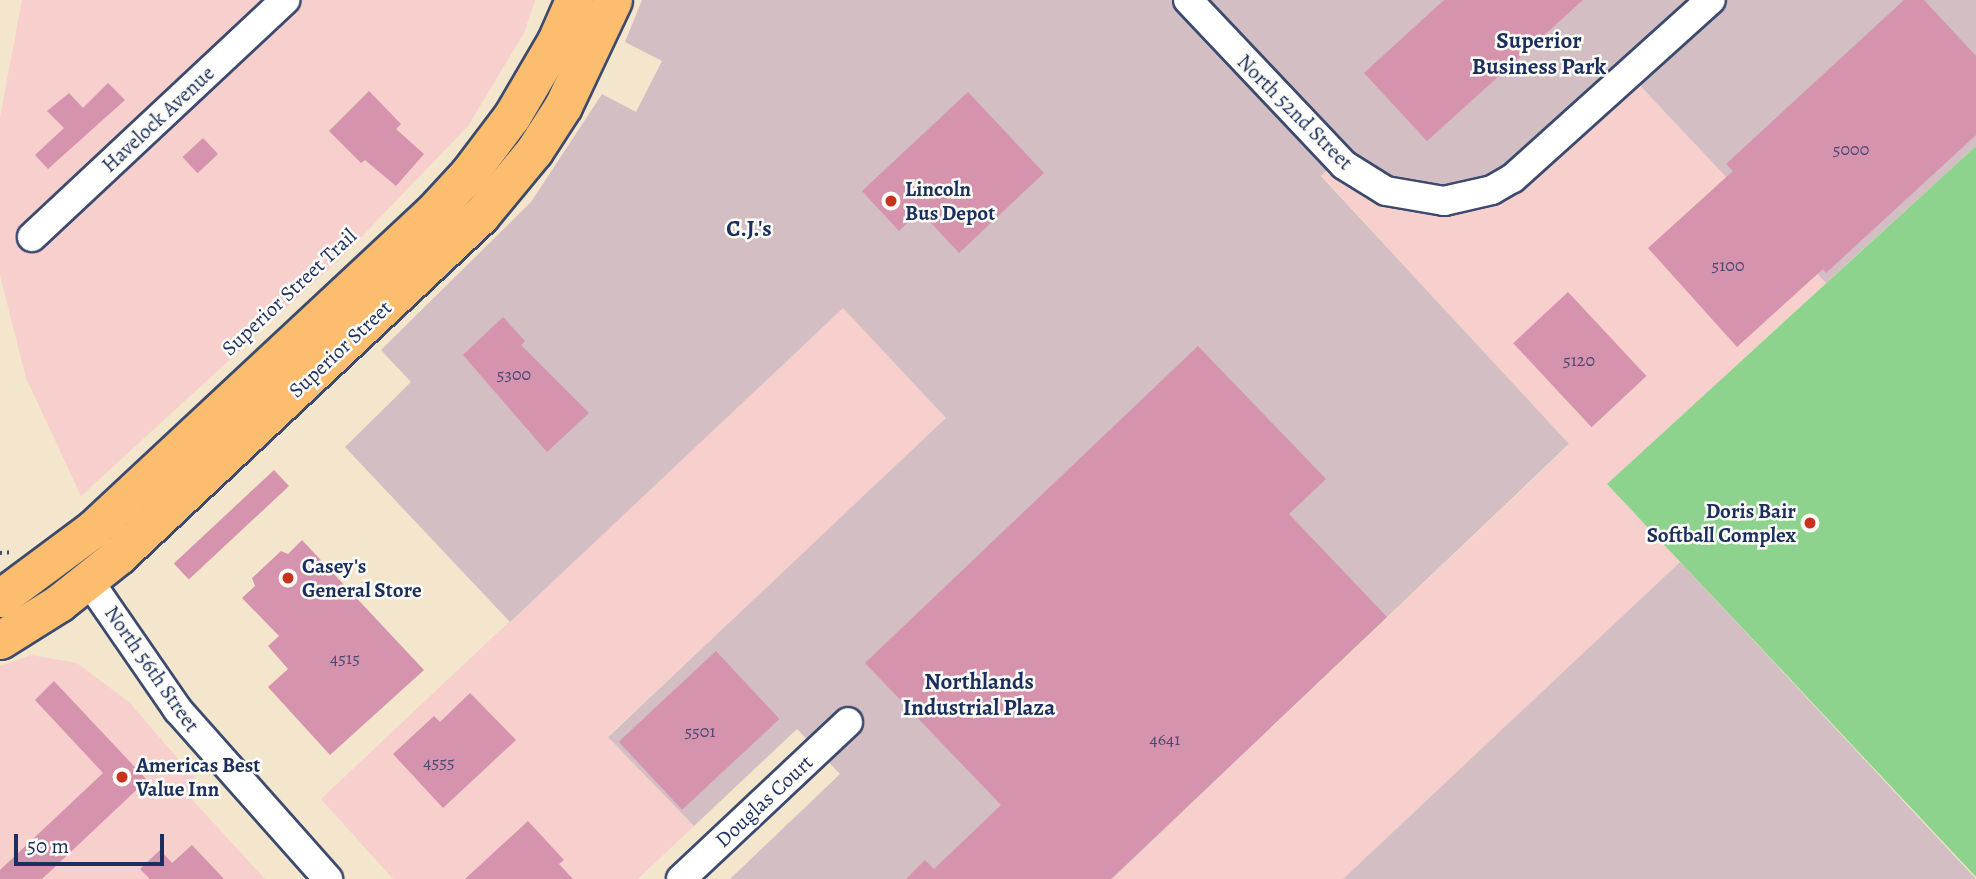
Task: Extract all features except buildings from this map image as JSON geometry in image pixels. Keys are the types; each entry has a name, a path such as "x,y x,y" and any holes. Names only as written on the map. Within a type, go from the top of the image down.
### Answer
{"main road":[{"name":"Superior Street","path":"0,598 93,529 432,213 469,173 512,116 556,41 574,0"},
{"name":"Superior Street","path":"0,640 89,581 490,205 563,106 613,0"}],"street":[{"name":"Havelock Avenue","path":"32,237 285,0"},
{"name":"North 52nd Street","path":"1188,0 1344,165 1386,191 1420,200 1468,198 1513,178 1711,0"},
{"name":"North 56th Street","path":"89,581 185,719 328,879"},
{"name":"Douglas Court","path":"681,879 848,722"}],"path":[{"path":"0,553 17,551"}],"shaded area":[{"path":"22,0 535,0 524,33 468,126 344,255 81,496 26,378 0,275 0,117"},
{"path":"642,0 1976,0 1976,146 1826,283 1630,75 1530,164 1444,201 1338,159 1321,176 1569,444 1112,879 730,879 840,774 797,729 694,826 608,737 946,418 843,308 510,622 345,447 411,382 381,350 531,202 602,94 636,112 662,61 625,42"},
{"path":"1629,74 1826,283 1607,484 1680,562 1343,879 1112,879 1569,445 1321,175 1338,159"},
{"path":"843,307 947,418 608,736 694,826 638,879 393,879 321,799"},
{"path":"1680,562 1976,879 1343,879"},
{"path":"31,655 77,663 129,702 199,783 188,795 265,879 0,879 0,666"}],"green space":[{"name":"Doris Bair Softball Complex","path":"1976,146 1976,877 1607,484"}],"place":[{"name":"Lincoln Bus Depot","path":"891,201"},
{"name":"Doris Bair Softball Complex","path":"1810,523"},
{"name":"Casey's General Store","path":"288,578"},
{"name":"Americas Best Value Inn","path":"122,777"}],"district":[{"name":"Superior Business Park","path":"1539,54"},
{"name":"C.J.'s","path":"749,229"},
{"name":"Northlands Industrial Plaza","path":"979,695"}]}
